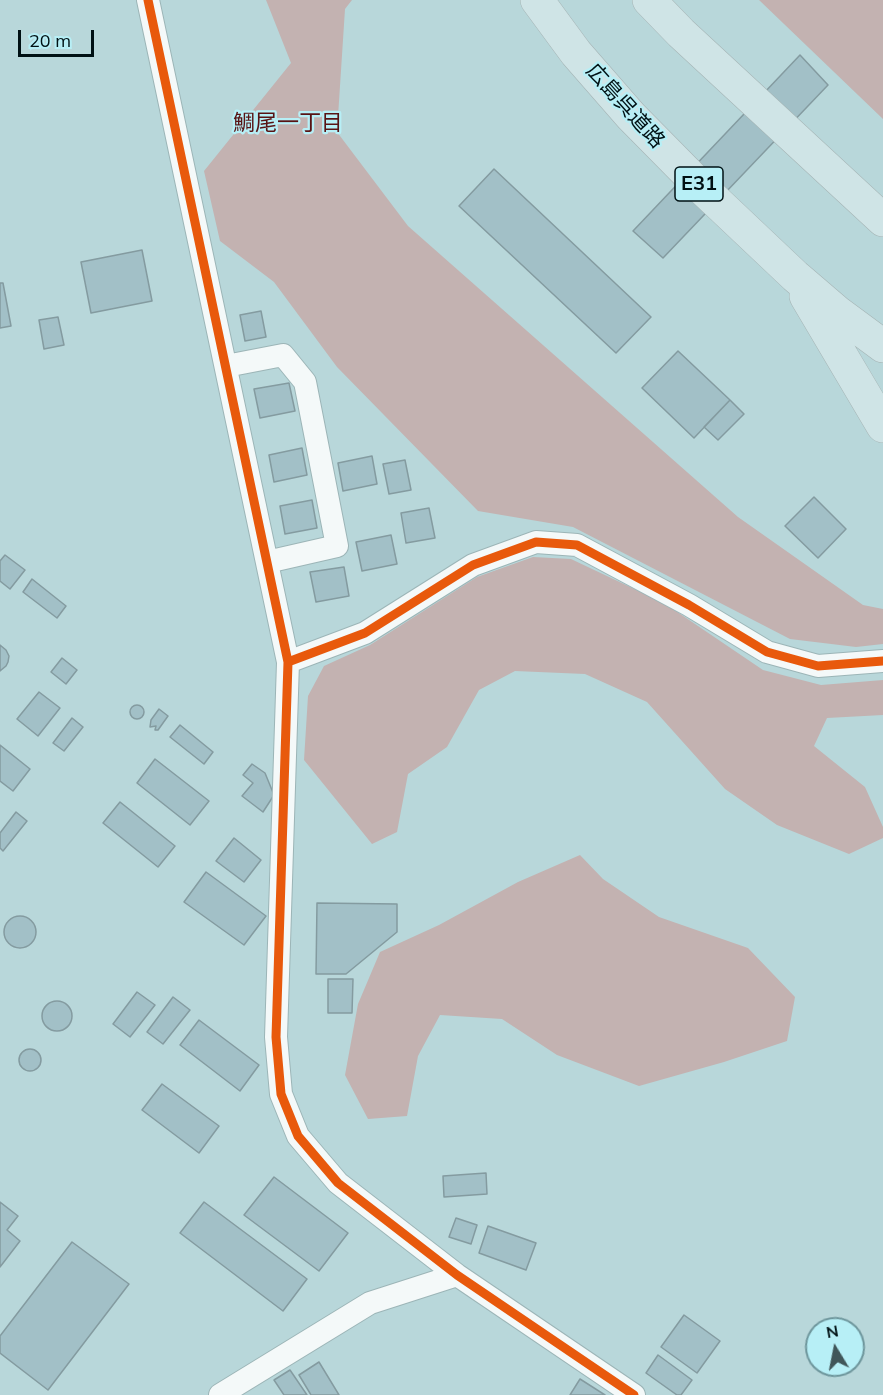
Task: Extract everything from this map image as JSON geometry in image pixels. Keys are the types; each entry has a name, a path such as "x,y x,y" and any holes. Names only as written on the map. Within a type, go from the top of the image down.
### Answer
{"highway":[{"name":"広島呉道路","path":"537,0 576,53 631,116 795,276 837,312 883,346"},
{"path":"649,0 681,33 883,220"},
{"path":"795,276 883,426"}],"street":[{"path":"148,0 288,662 276,1037 281,1094 298,1136 338,1184 457,1275 634,1395"},
{"path":"226,366 283,355 305,382 337,546 267,562"},
{"path":"288,662 365,633 473,565 536,542 577,545 688,605 767,652 818,666 883,661"},
{"path":"220,1395 370,1303 457,1275"}],"shaded area":[{"path":"266,0 352,0 345,9 337,132 408,226 738,517 863,605 883,609 883,644 856,647 790,639 573,527 478,511 337,367 274,282 220,241 204,171 291,63"},
{"path":"759,0 883,0 883,119"},
{"path":"533,557 571,559 664,603 763,670 821,685 883,680 883,715 827,718 814,746 865,787 883,827 883,838 849,854 777,825 725,789 647,702 585,674 515,671 479,690 447,747 408,774 397,832 372,844 304,760 308,696 324,666 370,645 477,577"},
{"path":"580,855 603,879 659,917 748,948 795,997 787,1041 639,1086 557,1055 502,1019 440,1015 418,1056 407,1116 368,1119 345,1075 358,1004 380,952 439,925 518,882"}],"building":[{"path":"800,55 828,85 663,258 633,231"},
{"path":"494,169 651,317 616,353 459,206"},
{"path":"142,250 152,301 91,313 81,262"},
{"path":"0,283 3,283 11,326 0,328"},
{"path":"261,311 266,337 245,341 240,315"},
{"path":"58,317 64,345 44,349 39,320"},
{"path":"678,351 730,400 694,438 642,388"},
{"path":"289,383 295,411 260,418 254,389"},
{"path":"730,400 744,414 718,440 704,427"},
{"path":"302,448 307,475 274,482 269,455"},
{"path":"372,456 377,484 343,491 338,463"},
{"path":"405,460 411,490 389,494 383,464"},
{"path":"814,497 846,529 818,558 785,526"},
{"path":"312,500 317,528 285,534 280,506"},
{"path":"429,508 435,538 406,543 401,513"},
{"path":"391,535 397,564 362,571 356,542"},
{"path":"5,555 25,570 10,589 0,581 0,561"},
{"path":"344,567 349,596 316,602 310,572"},
{"path":"32,579 66,606 57,618 23,592"},
{"path":"0,645 9,656 6,666 0,671"},
{"path":"62,658 77,670 66,684 51,672"},
{"path":"39,692 60,708 38,736 17,719"},
{"path":"137,705 142,707 144,712 142,717 137,719 132,717 130,712 132,707"},
{"path":"159,709 168,716 158,730 155,730 156,726 150,727 151,720"},
{"path":"72,718 83,727 64,751 53,743"},
{"path":"180,725 213,752 204,764 170,737"},
{"path":"0,745 30,769 13,791 0,781"},
{"path":"155,759 209,801 190,825 137,783"},
{"path":"252,764 265,773 274,795 263,812 242,796 253,783 243,775"},
{"path":"120,802 175,846 158,867 103,823"},
{"path":"16,812 27,821 3,851 0,848 0,833"},
{"path":"234,838 261,860 244,882 216,861"},
{"path":"206,872 266,916 244,945 184,902"},
{"path":"317,903 397,904 397,932 346,974 316,974"},
{"path":"20,916 31,921 36,932 31,943 20,948 9,943 4,932 9,921"},
{"path":"328,979 353,979 352,1013 328,1013"},
{"path":"137,992 155,1005 130,1037 113,1024"},
{"path":"173,997 190,1010 163,1044 147,1032"},
{"path":"57,1001 68,1005 72,1016 68,1027 57,1031 46,1027 42,1016 46,1005"},
{"path":"199,1020 259,1065 240,1091 180,1045"},
{"path":"30,1049 38,1052 41,1060 38,1068 30,1071 22,1068 19,1060 22,1052"},
{"path":"162,1084 219,1126 199,1153 142,1110"},
{"path":"486,1173 487,1194 444,1197 443,1176"},
{"path":"274,1177 348,1233 319,1271 244,1215"},
{"path":"0,1202 18,1216 7,1230 20,1241 0,1267"},
{"path":"204,1202 307,1279 283,1311 180,1233"},
{"path":"456,1218 477,1225 471,1244 449,1237"},
{"path":"488,1226 536,1243 526,1270 479,1253"},
{"path":"72,1242 129,1284 48,1390 0,1353 0,1336"},
{"path":"684,1315 720,1341 697,1373 661,1347"},
{"path":"658,1355 692,1380 681,1395 677,1395 646,1373"},
{"path":"319,1362 339,1395 311,1395 299,1375"},
{"path":"290,1370 307,1395 284,1395 274,1380"},
{"path":"580,1379 605,1395 570,1395"}],"cycle path":[{"path":"148,0 288,662 276,1037 281,1094 298,1136 338,1183 457,1275 634,1395"},
{"path":"288,662 365,633 473,565 536,542 577,545 689,605 767,652 818,666 883,661"}],"district":[{"name":"鯛尾一丁目","path":"288,123"}]}
